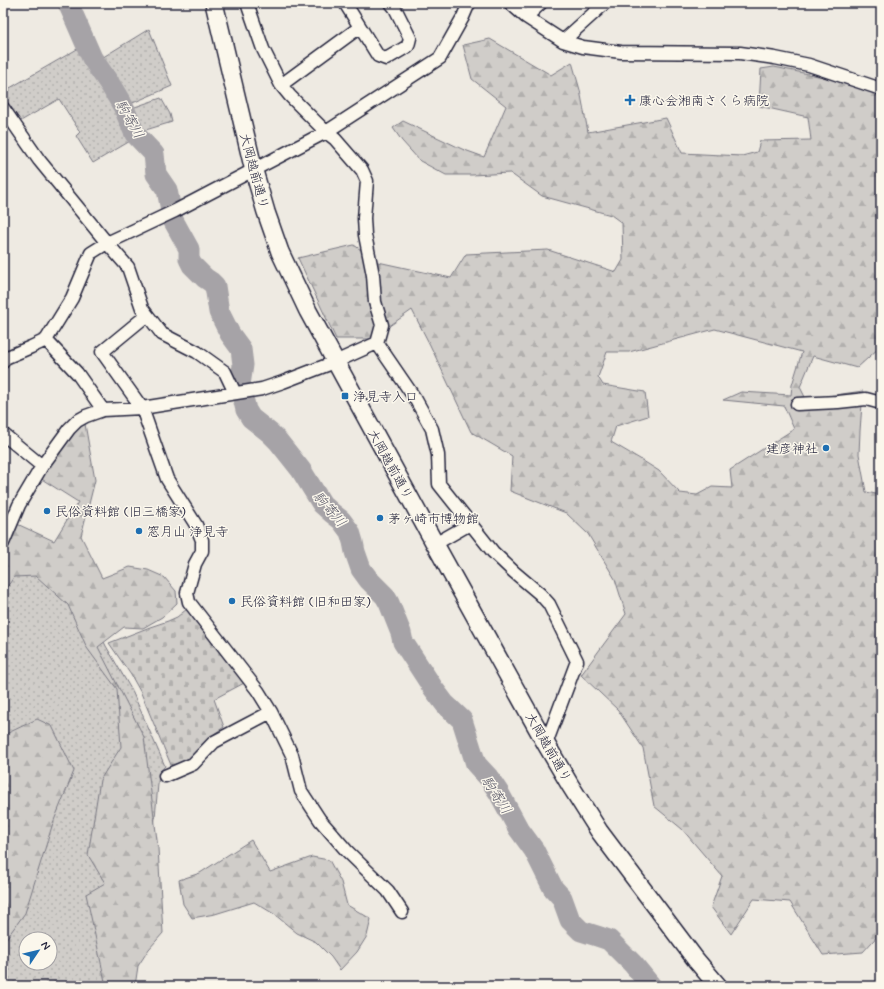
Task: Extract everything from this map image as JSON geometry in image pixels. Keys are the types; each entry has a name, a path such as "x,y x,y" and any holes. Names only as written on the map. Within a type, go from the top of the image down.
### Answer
{"street":[{"name":"大岡越前通り","path":"214,3 254,170 266,212 280,252 308,311 435,544 570,785 599,831 696,960 718,986"},
{"path":"247,3 263,49 277,77 290,96 335,139 362,170 367,182 364,218 365,235 373,275 375,302 382,325 377,343 416,400 432,429 438,455 438,484 493,552 540,594 549,604 577,661 546,744"},
{"path":"345,3 378,56 386,59 408,46 410,38 391,3"},
{"path":"3,362 5,358 46,340 72,298 90,254 107,243 170,214 326,132 440,58 463,17 469,3"},
{"path":"510,3 526,17 563,41 583,48 621,52 740,53 809,65 881,89"},
{"path":"526,17 541,3"},
{"path":"563,41 605,3"},
{"path":"282,84 360,27"},
{"path":"3,108 39,160 107,243 128,266 142,308 162,334 197,352 226,372 239,392"},
{"path":"147,315 102,352 142,408 167,479 196,524 202,540 202,551 195,564 186,593 189,602 258,691 271,712 292,755 301,791 320,820 346,850 388,891 402,912"},
{"path":"46,340 78,373 103,410"},
{"path":"3,543 19,505 42,466 69,429 77,421 86,416 103,410 142,408 262,389 335,362 377,343"},
{"path":"797,404 866,399 881,403"},
{"path":"3,434 42,466"},
{"path":"435,544 470,524"},
{"path":"165,776 192,764 214,742 271,712"}],"green space":[{"path":"149,29 172,86 128,105 116,81 100,59"},
{"path":"490,39 551,75 572,62 580,90 588,132 666,118 682,153 742,156 757,152 760,141 811,140 808,117 759,106 761,69 774,67 828,78 881,95 881,346 857,368 813,356 800,387 806,399 863,391 859,454 866,492 881,495 881,932 863,952 823,955 790,902 754,899 731,934 711,907 722,876 682,829 654,806 643,748 618,710 581,675 626,614 615,579 588,534 566,513 510,491 512,456 471,432 412,310 371,339 336,339 298,258 354,245 378,262 451,278 466,254 548,250 616,272 623,260 622,223 611,215 542,196 510,173 446,175 420,161 402,141 393,128 403,121 462,149 484,157 506,106 472,79 463,45","holes":["715,329 802,352 792,385 791,395 741,392 723,400 784,406 794,429 730,470 732,488 712,487 697,495 680,493 659,471 611,442 616,426 648,416 645,392 603,385 598,377 607,352 629,352"]},
{"path":"79,48 86,62 107,90 132,140 93,163 76,136 80,132 59,99 19,122 3,98 3,92"},
{"path":"161,98 170,114 172,122 139,132 129,109"},
{"path":"85,424 95,480 81,536 102,578 130,567 148,570 164,577 176,591 177,603 162,617 143,628 124,627 98,647 144,737 158,848 163,933 149,949 138,966 135,986 106,986 86,894 105,883 88,855 100,780 121,747 117,689 87,648 68,605 36,576 14,577 3,593 3,518 54,541 78,502 40,478 72,432"},
{"path":"3,571 73,578 106,646 132,691 165,766 159,773 152,851 117,986 3,986"},
{"path":"187,609 246,682 214,699 224,727 214,734 189,760 175,767 171,765 141,693 131,675 109,643 168,621 177,617"},
{"path":"37,719 52,726 74,771 53,823 25,913 3,943 3,741 4,735"},
{"path":"251,840 270,872 312,857 329,860 341,882 347,905 371,919 367,936 357,952 340,970 331,957 316,942 297,933 274,914 254,902 215,914 192,918 183,904 179,880 200,873"}],"waterway":[{"name":"駒寄川","path":"68,3 92,58 123,106 135,134 154,154 156,174 167,190 173,220 189,249 189,259 192,265 215,286 219,312 230,334 241,349 243,365 240,385 246,410 251,418 278,441 301,470 322,504 341,520 350,532 361,569 369,580 385,596 401,633 403,642 433,688 445,704 462,720 476,764 489,778 518,828 534,850 553,888 562,898 570,920 581,931 609,940 633,964 651,986"}],"place":[{"name":"康心会湘南さくら病院","path":"630,100"},
{"name":"浄見寺入口","path":"345,396"},
{"name":"建彦神社","path":"826,448"},
{"name":"民俗資料館 (旧三橋家)","path":"47,511"},
{"name":"茅ヶ崎市博物館","path":"380,518"},
{"name":"窓月山 浄見寺","path":"139,531"},
{"name":"民俗資料館 (旧和田家)","path":"232,601"}]}
